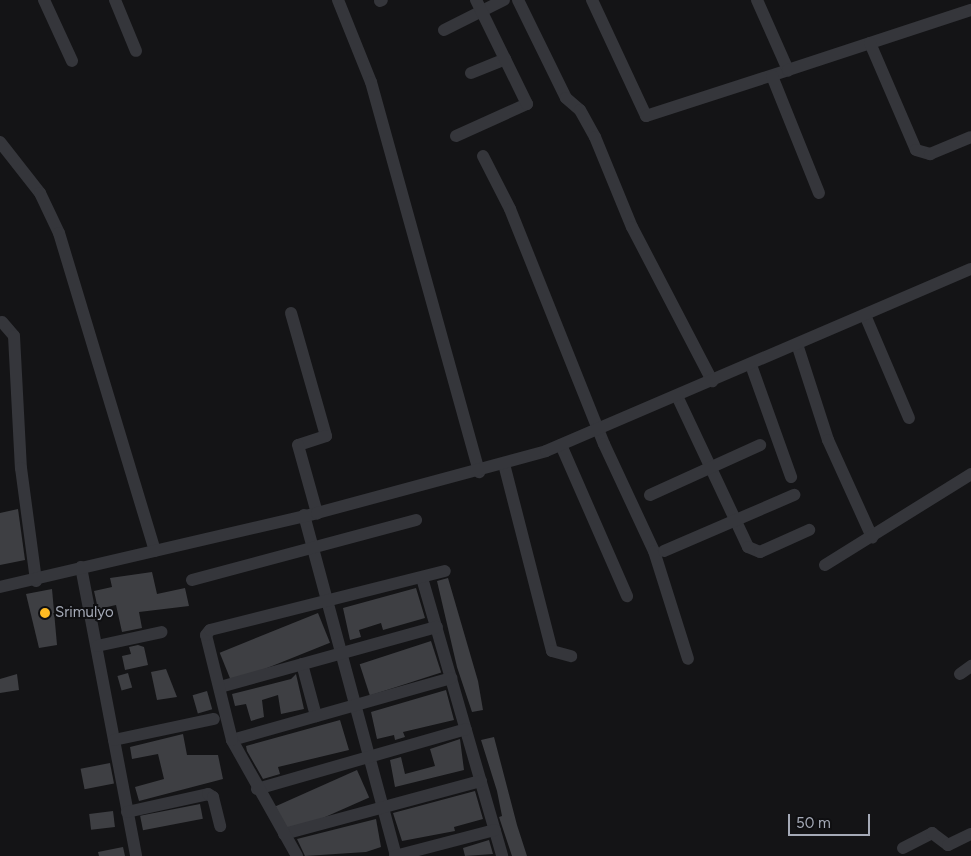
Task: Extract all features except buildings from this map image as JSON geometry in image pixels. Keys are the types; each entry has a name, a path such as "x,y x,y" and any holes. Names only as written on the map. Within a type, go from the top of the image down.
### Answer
{"street":[{"path":"44,0 72,61"},
{"path":"115,0 136,51"},
{"path":"338,0 371,82 478,466"},
{"path":"444,30 479,6 504,0"},
{"path":"518,0 566,98 580,110 595,137 632,227 708,376"},
{"path":"592,0 646,116 971,10"},
{"path":"756,0 788,70"},
{"path":"456,136 527,104 479,6"},
{"path":"870,43 916,150 930,154 971,138"},
{"path":"471,73 505,59"},
{"path":"772,76 820,193"},
{"path":"0,142 48,206 59,233 155,551"},
{"path":"484,156 510,209 599,431 654,551 688,659"},
{"path":"0,587 83,573 155,551 308,516 478,466 506,472 564,453 599,431 676,396 708,376 751,366 797,344 868,321 970,271"},
{"path":"291,312 326,436 298,445 310,541 395,856 495,830"},
{"path":"868,321 909,418"},
{"path":"2,322 14,336 21,468 36,581"},
{"path":"797,344 828,440 872,537"},
{"path":"751,366 791,477"},
{"path":"676,396 735,519 755,552 809,530"},
{"path":"650,494 760,445"},
{"path":"564,453 627,596"},
{"path":"506,472 552,651 571,656"},
{"path":"825,565 971,474"},
{"path":"664,551 794,495"},
{"path":"192,580 310,541 416,520"},
{"path":"298,856 257,789 232,740 220,687 205,638 207,632 326,604 445,571"},
{"path":"83,573 136,856"},
{"path":"422,578 502,856"},
{"path":"220,687 436,627"},
{"path":"97,646 162,632"},
{"path":"302,664 316,716"},
{"path":"960,674 971,666"},
{"path":"232,740 451,678"},
{"path":"114,740 214,719"},
{"path":"257,789 466,729"},
{"path":"284,834 481,781"},
{"path":"128,812 208,794 213,797 220,826"},
{"path":"903,848 932,833 948,845 971,834"}],"place":[{"name":"Srimulyo","path":"45,613"}]}
